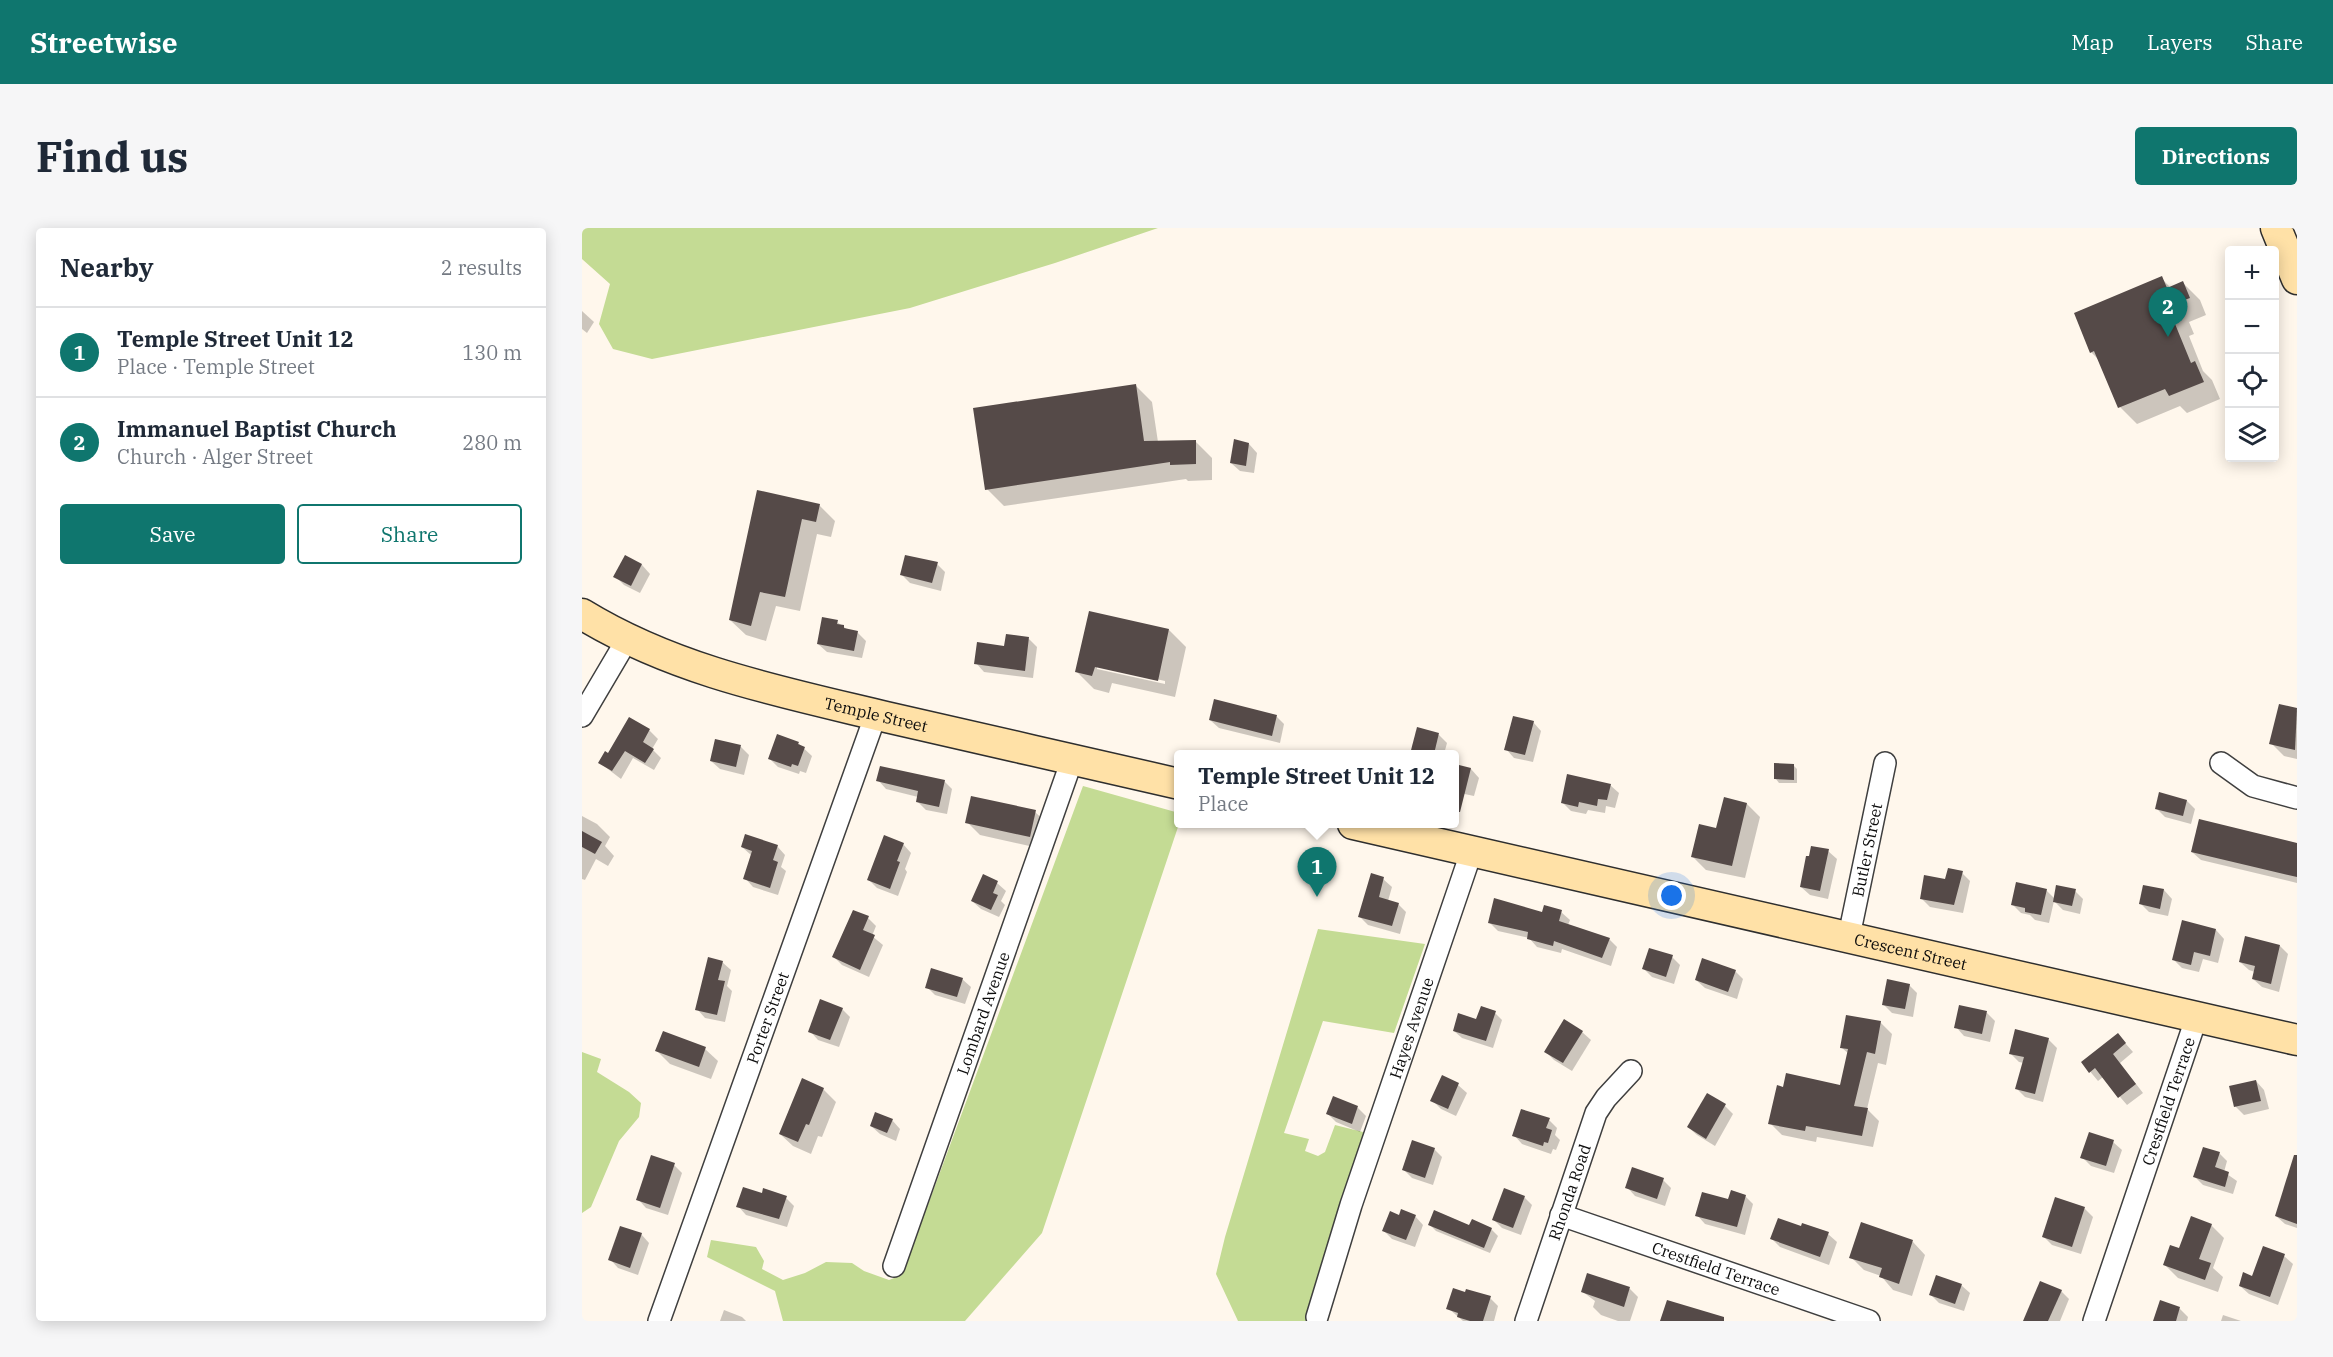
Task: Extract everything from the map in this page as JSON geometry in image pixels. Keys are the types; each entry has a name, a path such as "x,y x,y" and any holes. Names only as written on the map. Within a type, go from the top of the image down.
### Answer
{"main road":[{"path":"2276,228 2297,279"},
{"name":"Temple Street","path":"582,614 669,657 712,673 876,714 1174,783"},
{"path":"1371,828 1472,850"},
{"name":"Crescent Street","path":"1472,850 2297,1040"}],"street":[{"path":"582,716 628,638"},
{"name":"Porter Street","path":"660,1321 876,714"},
{"name":"Lombard Avenue","path":"894,1266 1072,760"},
{"name":"Butler Street","path":"1849,936 1885,763"},
{"path":"2221,763 2253,786 2297,798"},
{"name":"Hayes Avenue","path":"1317,1317 1351,1205 1472,850"},
{"name":"Crestfield Terrace","path":"2094,1321 2197,1016"},
{"name":"Rhonda Road","path":"1526,1321 1596,1113 1606,1098 1631,1071"},
{"name":"Crestfield Terrace","path":"1562,1215 1869,1321"}],"green space":[{"path":"582,228 1158,228 910,308 652,359 613,349 599,324 610,284 582,259"},
{"path":"1083,786 1174,812 1174,828 1178,828 1042,1233 965,1321 783,1321 775,1291 707,1257 711,1240 756,1247 764,1261 762,1269 783,1280 805,1273 826,1262 852,1263 864,1271 889,1280 902,1275 910,1243 929,1202"},
{"path":"1318,929 1425,944 1394,1033 1323,1021 1284,1133 1309,1139 1305,1151 1318,1156 1325,1152 1335,1125 1367,1133 1344,1220 1306,1316 1308,1321 1238,1321 1216,1274 1225,1237"},
{"path":"582,1052 601,1059 597,1072 629,1092 641,1103 639,1117 619,1141 591,1207 582,1213"}],"building":[{"path":"2162,276 2167,288 2183,281 2190,298 2173,304 2178,317 2173,319 2191,363 2195,361 2204,382 2169,396 2165,389 2118,408 2094,351 2090,353 2074,313"},
{"path":"1136,384 1144,441 1196,440 1196,464 1170,465 1170,462 985,490 973,408"},
{"path":"1234,439 1249,443 1246,466 1230,463"},
{"path":"757,490 820,504 816,522 802,519 785,597 760,592 751,626 729,620"},
{"path":"625,555 642,564 631,586 613,577"},
{"path":"905,555 938,562 932,583 900,575"},
{"path":"1089,611 1169,629 1158,681 1095,667 1092,676 1075,672"},
{"path":"822,617 838,620 837,624 844,625 844,628 858,631 854,651 817,644"},
{"path":"1006,634 1029,637 1025,671 974,664 977,642 1004,646"},
{"path":"1214,699 1277,715 1272,736 1209,720"},
{"path":"2279,704 2297,708 2295,750 2269,744"},
{"path":"1513,716 1534,721 1525,755 1504,750"},
{"path":"629,717 650,729 643,742 654,749 645,763 625,751 612,771 598,763 605,751 608,753"},
{"path":"1417,727 1439,733 1435,750 1411,750"},
{"path":"777,734 799,742 798,744 805,747 798,766 792,764 791,767 768,759"},
{"path":"715,739 741,745 736,767 710,761"},
{"path":"1774,763 1794,764 1794,780 1774,779"},
{"path":"1459,765 1471,768 1459,812"},
{"path":"880,766 945,780 939,807 916,802 918,791 876,781"},
{"path":"1567,774 1611,784 1607,800 1598,799 1597,806 1579,802 1578,807 1561,803"},
{"path":"2159,792 2187,800 2183,816 2155,809"},
{"path":"971,796 1036,810 1030,837 965,823"},
{"path":"1724,797 1747,803 1732,866 1691,857 1699,824 1716,828"},
{"path":"2199,819 2297,843 2297,877 2191,852"},
{"path":"582,831 602,842 595,854 582,847"},
{"path":"745,834 778,845 773,860 778,862 770,888 743,879 752,851 741,847"},
{"path":"884,835 904,843 890,889 867,880"},
{"path":"1811,846 1829,849 1820,891 1800,887 1806,856 1809,856"},
{"path":"1948,868 1963,871 1954,905 1920,899 1924,875 1945,879"},
{"path":"1371,873 1384,877 1379,897 1399,903 1392,926 1358,917"},
{"path":"983,874 998,881 993,893 998,895 991,910 971,901"},
{"path":"2016,882 2047,889 2041,915 2025,912 2025,908 2011,905"},
{"path":"2056,885 2076,889 2072,906 2053,902"},
{"path":"2143,885 2164,889 2160,909 2139,904"},
{"path":"1494,898 1542,912 1544,905 1562,910 1559,921 1610,938 1602,958 1554,941 1553,946 1527,939 1528,932 1488,923"},
{"path":"853,910 869,916 863,930 875,935 860,970 832,957"},
{"path":"2182,920 2216,929 2210,956 2194,952 2191,965 2172,960"},
{"path":"2245,936 2280,945 2271,984 2252,979 2255,966 2239,962"},
{"path":"1649,948 1673,955 1666,977 1642,969"},
{"path":"708,957 723,961 718,980 725,981 717,1015 695,1010"},
{"path":"1702,958 1736,970 1728,992 1695,980"},
{"path":"931,968 963,978 957,997 925,988"},
{"path":"1887,979 1910,984 1905,1009 1882,1005"},
{"path":"820,999 843,1008 830,1040 808,1032"},
{"path":"1959,1005 1987,1011 1982,1034 1954,1028"},
{"path":"1481,1006 1496,1011 1486,1041 1453,1031 1458,1013 1476,1019"},
{"path":"1846,1015 1881,1021 1875,1054 1867,1052 1854,1106 1868,1108 1862,1136 1806,1126 1805,1131 1768,1124 1777,1085 1783,1087 1786,1073 1840,1085 1848,1049 1840,1048"},
{"path":"1564,1019 1583,1031 1563,1063 1544,1052"},
{"path":"2015,1029 2049,1038 2035,1094 2015,1089 2024,1057 2009,1054"},
{"path":"663,1031 706,1047 699,1067 655,1051"},
{"path":"2118,1033 2126,1043 2113,1054 2136,1084 2118,1098 2095,1068 2089,1073 2081,1062"},
{"path":"1442,1075 1459,1083 1448,1109 1430,1101"},
{"path":"802,1078 824,1088 809,1125 806,1124 798,1142 779,1134"},
{"path":"2256,1080 2261,1101 2234,1107 2229,1086"},
{"path":"1707,1093 1726,1104 1706,1139 1687,1127"},
{"path":"1333,1096 1358,1106 1352,1124 1326,1114"},
{"path":"1521,1109 1550,1118 1546,1128 1552,1130 1548,1143 1544,1142 1543,1146 1512,1136"},
{"path":"875,1112 893,1119 887,1133 870,1126"},
{"path":"2089,1132 2114,1140 2106,1166 2080,1158"},
{"path":"1412,1140 1435,1148 1425,1178 1402,1170"},
{"path":"2203,1147 2220,1152 2215,1167 2229,1172 2225,1187 2193,1177"},
{"path":"651,1155 675,1163 660,1208 636,1200"},
{"path":"2294,1155 2297,1155 2297,1224 2275,1216"},
{"path":"1632,1167 1664,1178 1657,1199 1625,1188"},
{"path":"743,1187 762,1193 763,1188 787,1196 779,1219 736,1207"},
{"path":"1504,1188 1525,1196 1513,1228 1492,1220"},
{"path":"1731,1190 1746,1195 1737,1227 1695,1216 1702,1192 1728,1199"},
{"path":"2055,1197 2085,1207 2072,1247 2042,1237"},
{"path":"1401,1209 1416,1215 1406,1240 1382,1231 1390,1211 1399,1215"},
{"path":"1434,1210 1469,1225 1472,1219 1492,1228 1484,1248 1428,1225"},
{"path":"2191,1216 2212,1224 2199,1259 2211,1263 2205,1280 2163,1265 2170,1245 2179,1248"},
{"path":"1778,1218 1829,1232 1820,1257 1770,1239"},
{"path":"1861,1222 1913,1240 1899,1284 1879,1277 1882,1268 1849,1258"},
{"path":"620,1226 642,1233 630,1268 608,1260"},
{"path":"2263,1246 2285,1254 2270,1297 2239,1286 2243,1272 2252,1276"},
{"path":"1587,1273 1630,1287 1624,1307 1581,1292"},
{"path":"1936,1275 1962,1284 1955,1304 1929,1295"},
{"path":"2040,1281 2062,1290 2048,1321 2023,1321"},
{"path":"1453,1288 1491,1296 1483,1321 1470,1321 1457,1317 1458,1313 1446,1309"},
{"path":"1667,1300 1724,1317 1724,1321 1660,1321"},
{"path":"2160,1300 2180,1307 2176,1321 2153,1321"}],"place":[{"name":"Immanuel Baptist Church","path":"2168,337"},
{"name":"Temple Street Unit 12","path":"1317,897"}]}
